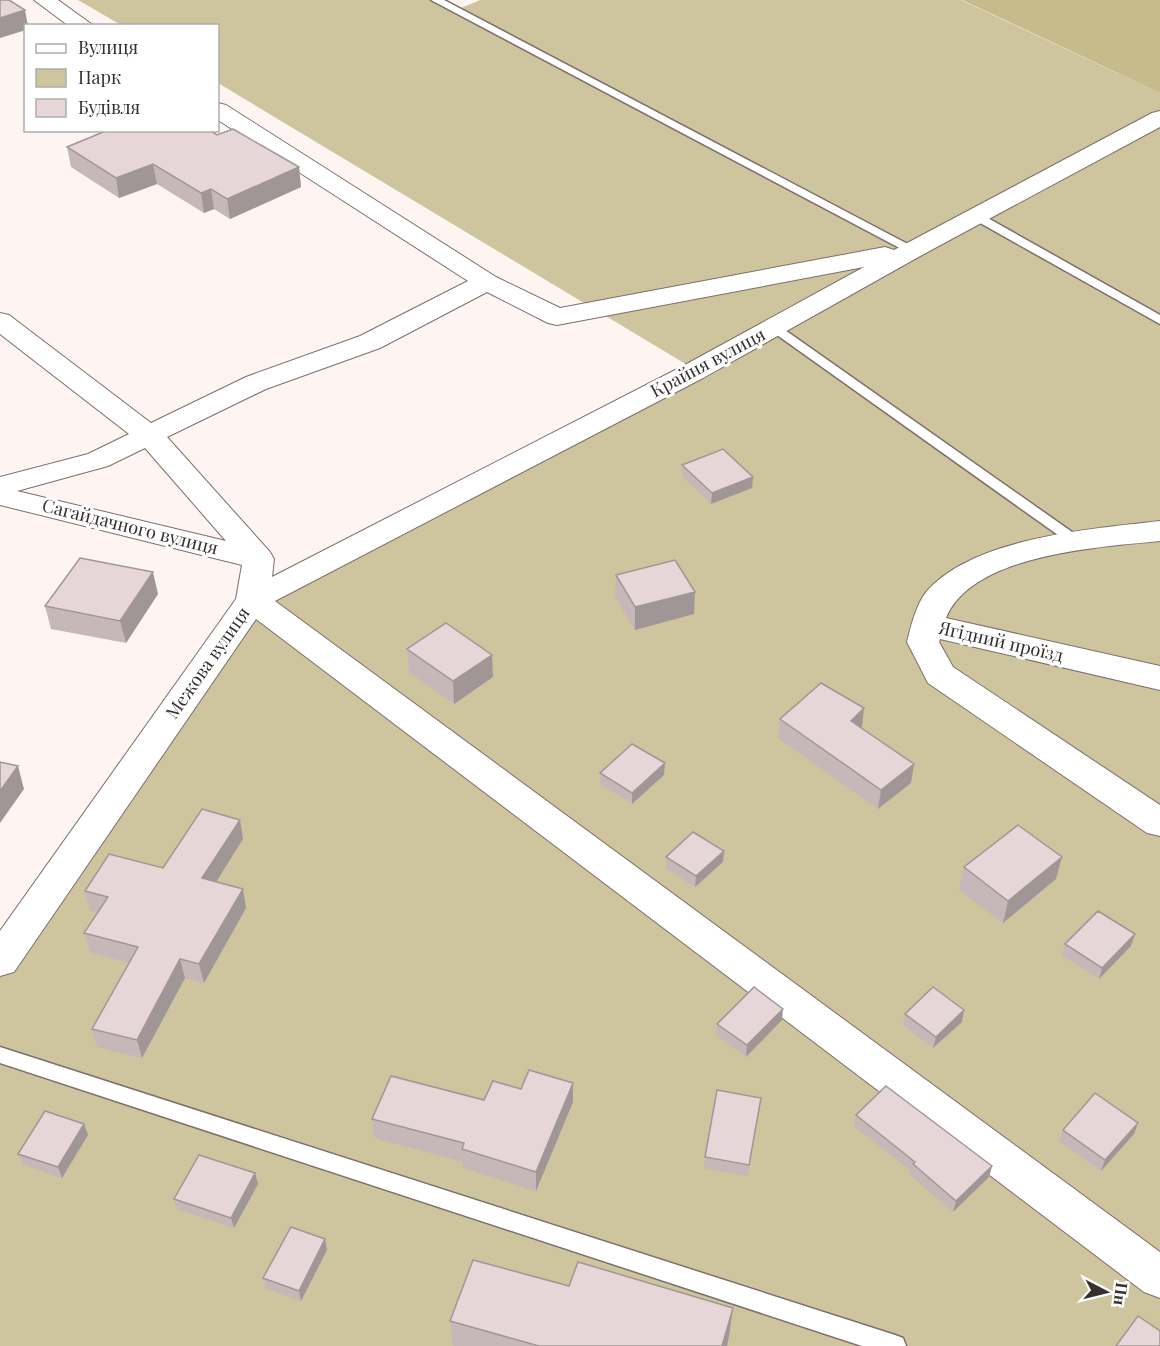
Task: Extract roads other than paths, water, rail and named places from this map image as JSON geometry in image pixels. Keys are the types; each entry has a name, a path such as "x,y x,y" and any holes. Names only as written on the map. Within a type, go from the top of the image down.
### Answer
{"street":[{"path":"44,0 81,24"},
{"path":"219,111 487,282 557,317 913,250"},
{"name":"Крайня вулиця","path":"252,600 693,372 913,250 1160,118"},
{"path":"0,486 98,460 256,383 370,342 487,282"},
{"path":"0,321 148,435 259,559"},
{"name":"Сагайдачного вулиця","path":"0,496 259,559"},
{"name":"Ягідний проїзд","path":"1160,531 1077,542 1016,554 977,569 951,586 928,612 927,625 1160,678"},
{"name":"Межова вулиця","path":"6,943 252,600 259,559"},
{"path":"252,600 1160,1278"},
{"path":"927,625 923,642 940,675 1160,823"}],"lane":[{"path":"436,0 913,250"},
{"path":"977,216 1160,320"},
{"path":"775,327 1077,542"},
{"path":"0,1055 895,1346"}]}
